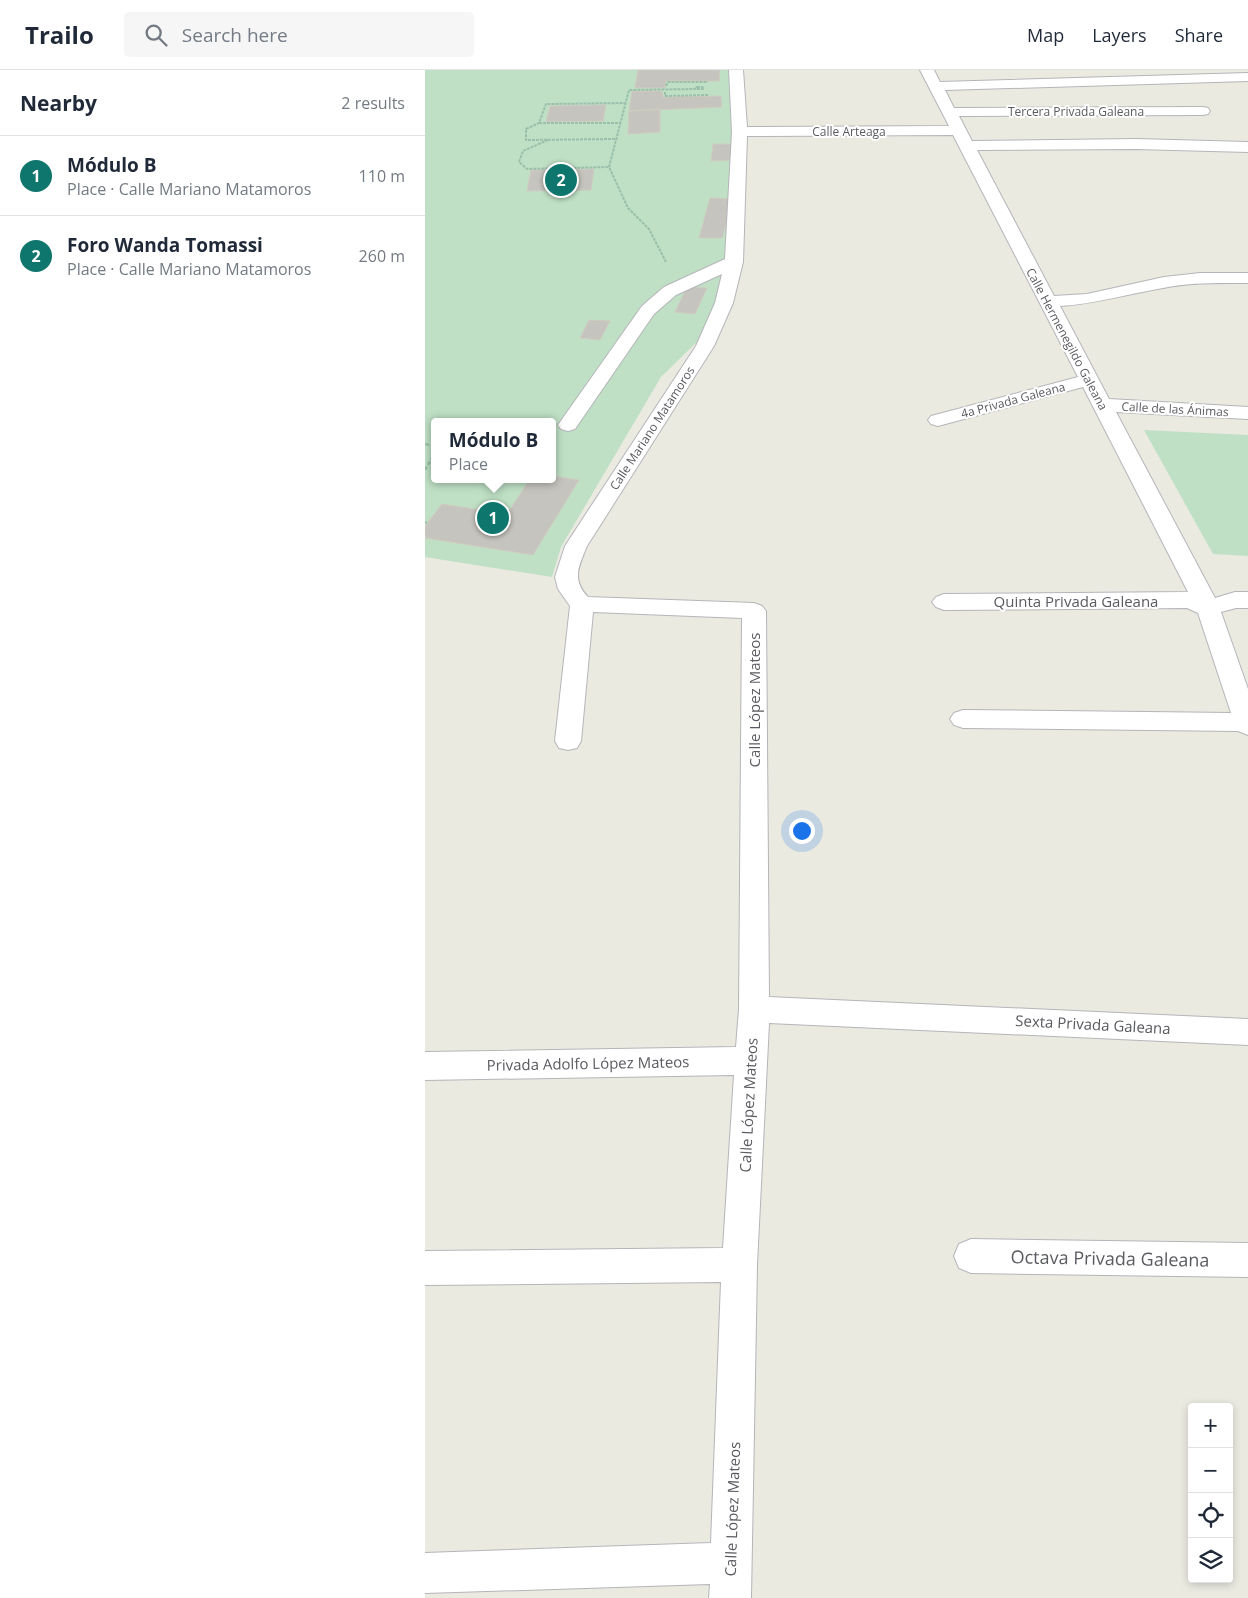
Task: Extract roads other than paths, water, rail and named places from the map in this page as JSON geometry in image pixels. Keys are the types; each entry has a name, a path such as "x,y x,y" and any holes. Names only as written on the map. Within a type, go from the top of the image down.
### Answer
{"street":[{"name":"Calle Mariano Matamoros","path":"582,604 571,594 565,584 569,564 577,546 705,346 724,303 735,262 740,132 736,70"},
{"path":"930,77 1009,70"},
{"path":"930,77 1248,77"},
{"name":"Calle Hermenegildo Galeana","path":"930,77 1208,608 1241,679 1247,724"},
{"name":"Tercera Privada Galeana","path":"949,112 1203,111"},
{"name":"Calle Arteaga","path":"740,132 966,144 1048,146 1136,144 1248,147"},
{"path":"568,425 649,310 670,291 735,262"},
{"path":"1047,302 1087,299 1164,282 1200,278 1248,278"},
{"name":"4a Privada Galeana","path":"937,420 1088,380"},
{"name":"Calle de las Ánimas","path":"1101,405 1248,413"},
{"name":"Quinta Privada Galeana","path":"943,602 1191,600 1208,608"},
{"path":"1208,608 1235,600 1248,600"},
{"path":"568,741 582,604"},
{"name":"Calle López Mateos","path":"582,604 755,611 754,1009 739,1265 730,1581"},
{"path":"963,719 1247,724"},
{"name":"Sexta Privada Galeana","path":"754,1009 937,1016 1248,1032"},
{"name":"Privada Adolfo López Mateos","path":"425,1066 751,1061"},
{"name":"Octava Privada Galeana","path":"971,1256 1248,1260"},
{"path":"425,1268 739,1265"},
{"path":"425,1573 730,1581"}],"place":[{"name":"Foro Wanda Tomassi","path":"561,180"},
{"name":"Módulo B","path":"493,518"}]}
